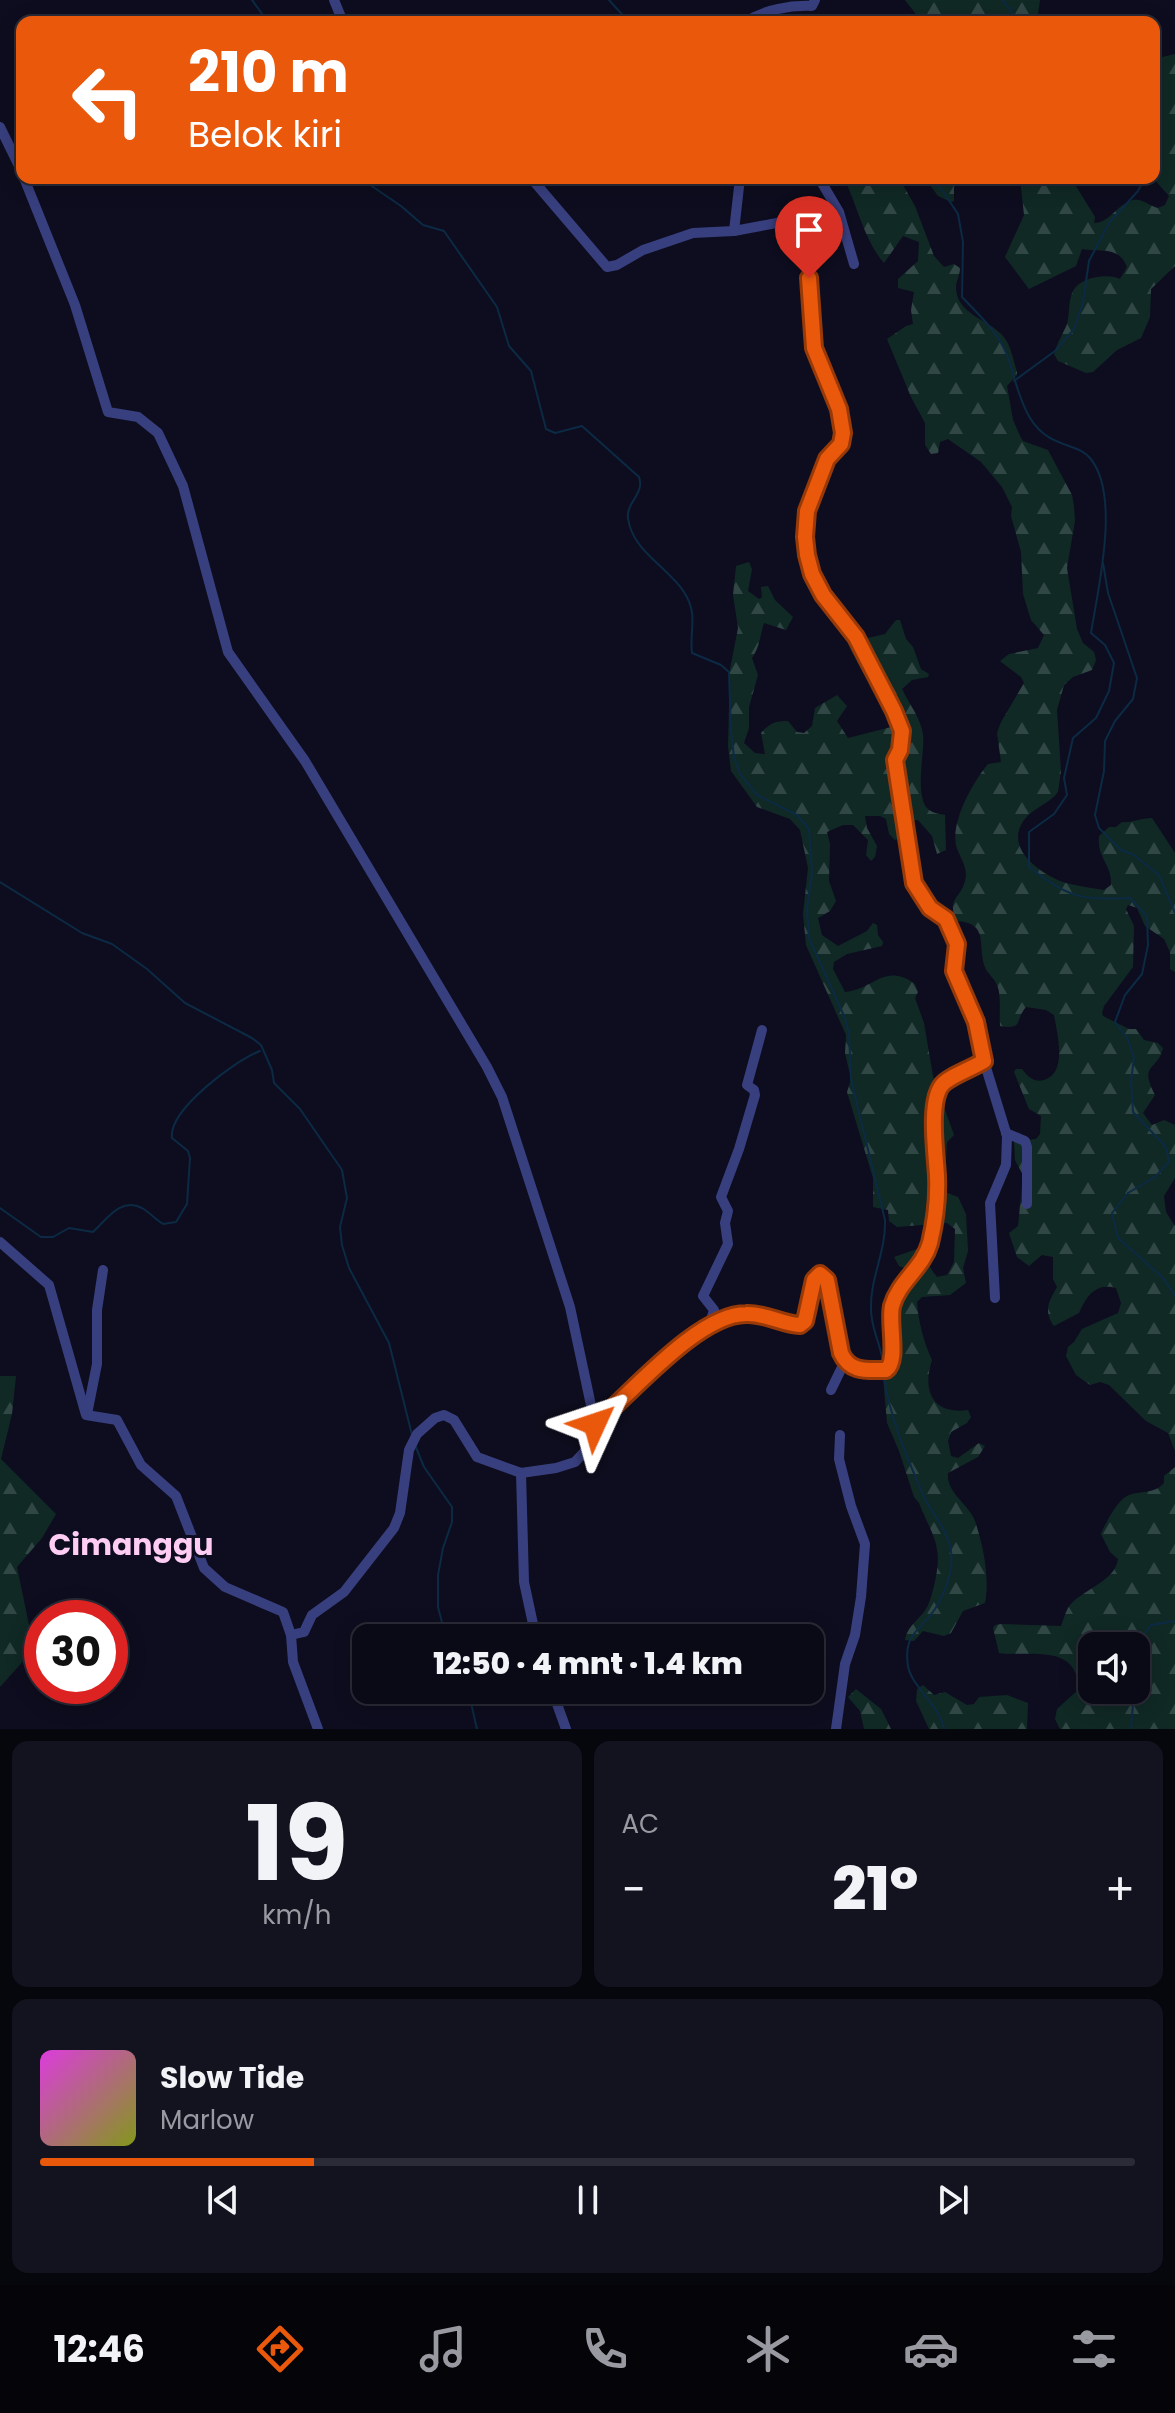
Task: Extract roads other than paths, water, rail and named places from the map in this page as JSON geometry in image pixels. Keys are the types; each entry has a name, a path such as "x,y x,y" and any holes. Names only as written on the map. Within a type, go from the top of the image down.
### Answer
{"street":[{"path":"759,16 797,4 812,6 815,0"},
{"path":"0,127 16,160"},
{"path":"26,184 75,305 108,412 138,417 158,433 172,459 183,486 228,652 305,761 502,1097 570,1307 595,1424"},
{"path":"536,184 607,267 617,265 643,250 693,233 788,223 793,231 809,278 814,348 839,409 843,433 841,444 827,459 807,511 807,555 812,574 823,595 856,637 902,731 900,750 895,760 914,883 930,908 946,919 957,944 954,971 976,1022 984,1061 1006,1133 1006,1165 990,1203 995,1298"},
{"path":"734,231 739,184"},
{"path":"823,184 839,212 854,264"},
{"path":"709,1326 714,1310 703,1296 728,1244 725,1223 728,1211 721,1197 755,1095 747,1083 762,1030"},
{"path":"845,1361 856,1369 886,1370 893,1365 892,1306 897,1293 921,1265 933,1231 937,1178 933,1132 939,1089 944,1082 984,1061"},
{"path":"1006,1133 1025,1141 1027,1147 1027,1204"},
{"path":"0,1242 49,1285 86,1415"},
{"path":"86,1415 97,1364 97,1310 103,1270"},
{"path":"291,1635 304,1632 312,1615 344,1592 394,1528 400,1513 409,1450 417,1434 435,1418 444,1415 454,1420 477,1457 521,1473 575,1462 587,1449 595,1424 656,1367 709,1326 721,1319 747,1313 800,1325 805,1321 814,1280 822,1274 827,1280 845,1361 831,1390"},
{"path":"86,1415 117,1420 141,1465 176,1496 204,1568 225,1587 283,1612 291,1635 293,1662 318,1729"},
{"path":"836,1729 845,1664 855,1635 861,1597 865,1544 839,1459 840,1435"},
{"path":"521,1473 524,1582 533,1624"},
{"path":"557,1704 566,1729"}],"waterway":[{"path":"252,0 264,16"},
{"path":"609,0 624,16"},
{"path":"1003,0 1015,16"},
{"path":"369,184 423,225 444,231 497,307 509,346 531,371 546,429 555,433 582,426 639,477 640,488 628,512 631,530 643,549 677,583 689,601 692,653 721,665 729,672 731,732 740,774 757,795 797,815 809,829 812,873 807,909 809,938 845,1018 849,1033 851,1079 885,1220 871,1298 873,1324 883,1365"},
{"path":"938,184 958,214 963,242 962,297 999,339 1030,418 1046,435 1078,449 1090,458 1099,474 1104,495 1105,542 1091,633 1105,645 1114,663 1109,691 1096,718 1073,738 1064,778 1067,795 1054,814 1029,832 1029,867 1075,895 1130,898 1147,916 1148,945 1142,974 1125,995 1115,1022 1127,1038 1134,1058 1131,1081 1133,1112 1166,1147 1169,1162 1155,1177 1128,1193 1112,1213 1118,1238 1162,1277 1175,1295"},
{"path":"1014,381 1055,351 1074,329 1083,302 1089,261 1109,223 1142,184"},
{"path":"1103,563 1108,593 1137,678 1133,699 1115,721 1105,741 1104,771 1095,815 1099,828 1121,850 1134,855 1159,875 1175,913"},
{"path":"0,882 82,933 112,944 147,969 185,1003 261,1045 274,1083 300,1109 342,1170 347,1198 340,1227 342,1245 349,1268 389,1343 412,1435"},
{"path":"0,1208 41,1237 53,1237 69,1228 93,1232 115,1211 127,1205 142,1208 163,1224 176,1222 187,1204 190,1158 188,1151 172,1138 174,1127 181,1114 206,1087 236,1064 260,1051"},
{"path":"884,1376 890,1407 906,1453 924,1497 947,1536 951,1551 950,1573 945,1589 935,1609 910,1640 907,1655 910,1673 937,1711 944,1729"},
{"path":"415,1445 424,1467 452,1507 452,1522 438,1575 438,1607 442,1624"},
{"path":"1146,1632 1151,1625 1175,1621"},
{"path":"471,1704 477,1729"},
{"path":"1131,1729 1133,1704"}],"district":[{"name":"Cimanggu","path":"131,1545"}]}
